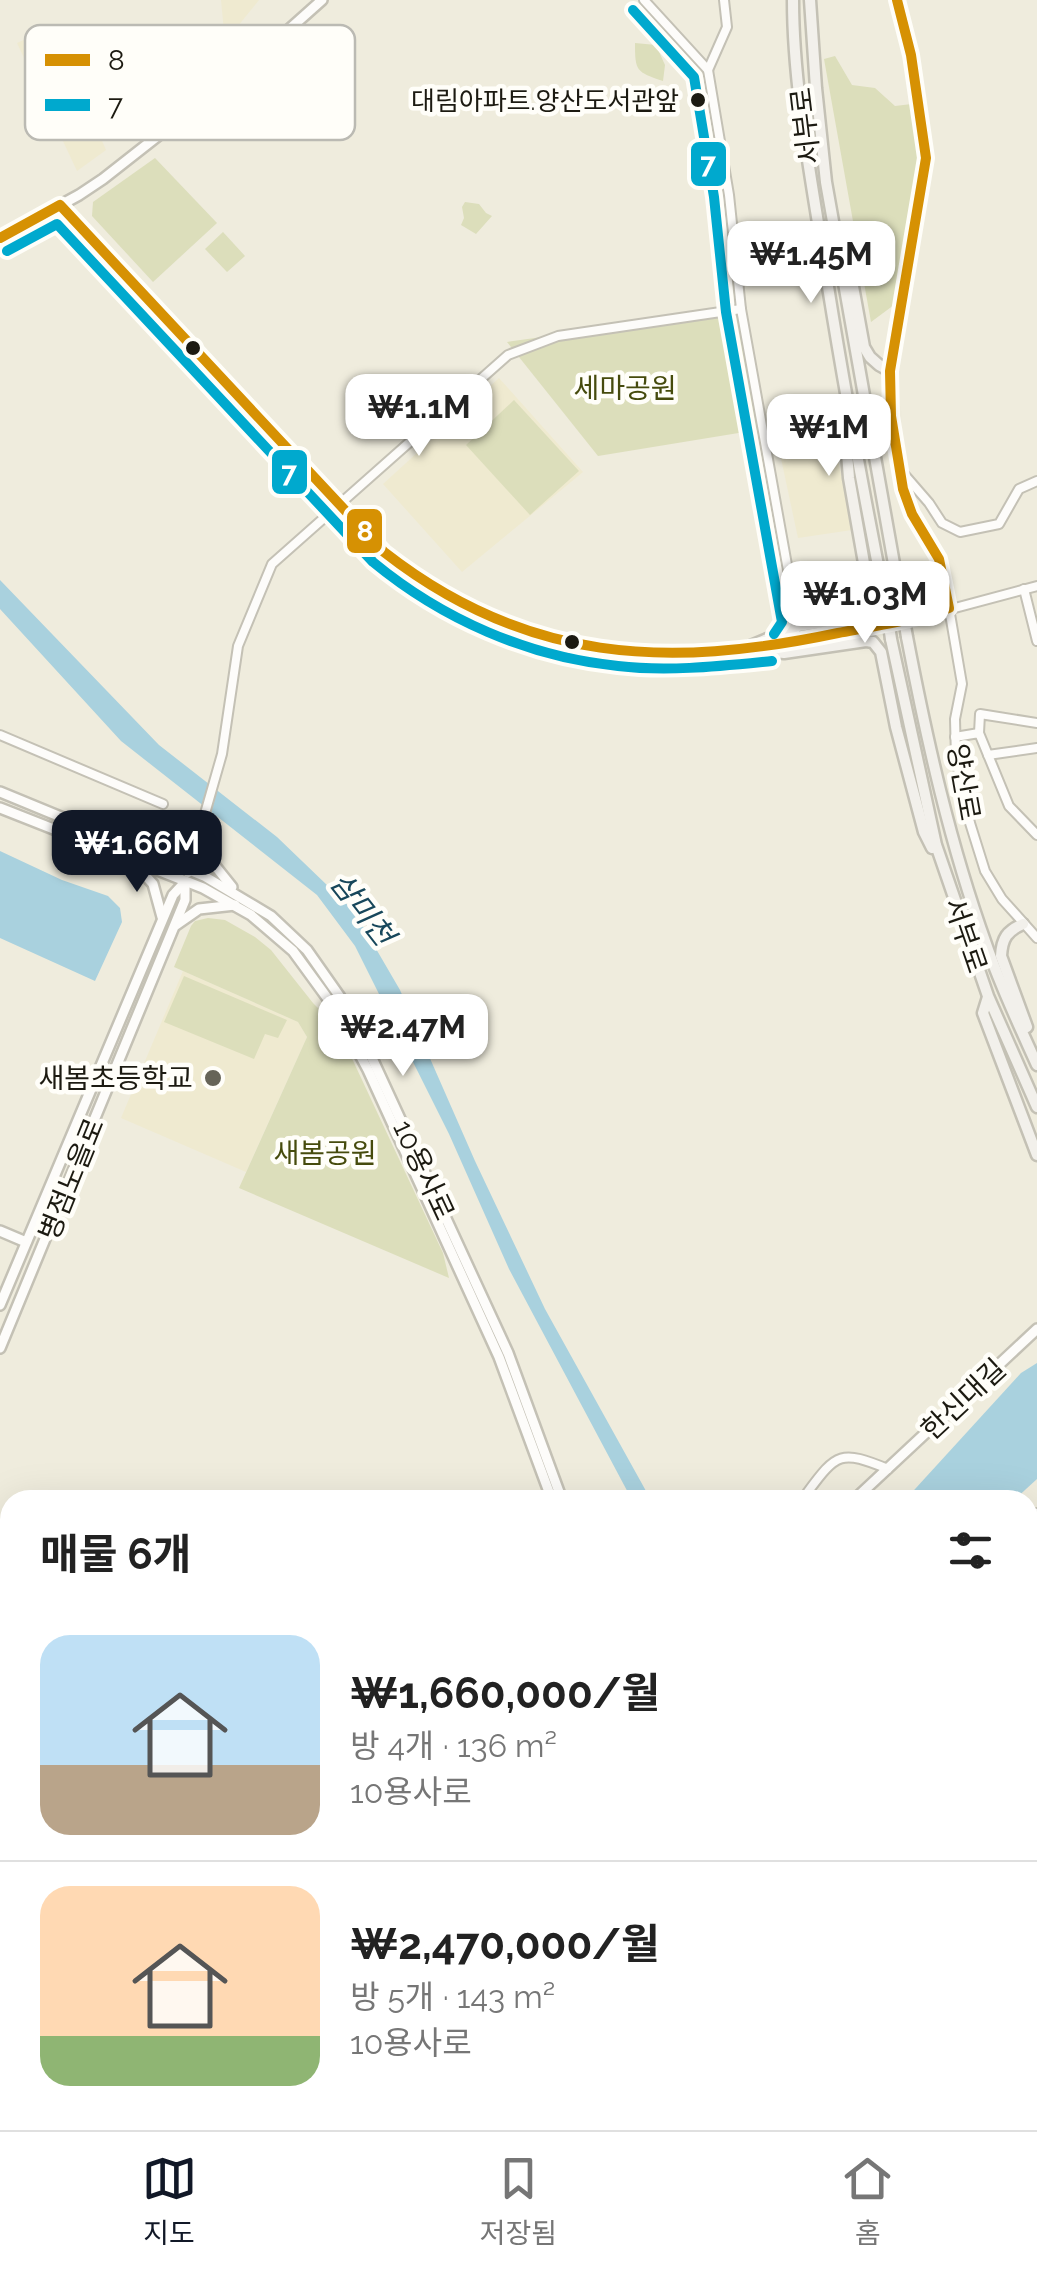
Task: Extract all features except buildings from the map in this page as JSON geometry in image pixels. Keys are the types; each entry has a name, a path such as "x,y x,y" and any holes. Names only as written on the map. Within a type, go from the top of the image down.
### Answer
{"main road":[{"name":"서부로","path":"792,0 811,179 841,372 914,754 944,871 988,996 1037,1107"},
{"name":"서부로","path":"810,0 822,144 837,253 906,637 964,881 1037,1065"},
{"path":"837,253 852,281 864,347 870,358 890,370"},
{"path":"746,648 798,626 846,618 864,605 867,580 849,478 841,372"},
{"path":"746,648 784,653 866,641 877,646 924,832 944,871"},
{"path":"1023,924 1006,934 1000,956 1037,1056"},
{"path":"988,996 984,1013 1037,1155"}],"street":[{"path":"294,25 322,0"},
{"path":"644,0 708,70 729,195 742,309 798,626 786,642"},
{"path":"708,70 728,28 724,0"},
{"name":"양산로","path":"897,0 914,71 926,158 890,370 890,416 912,514 938,559 949,608 962,684 956,719 956,759 970,823 985,871 1002,899 1037,938"},
{"path":"0,238 103,179 153,140"},
{"path":"60,205 384,552 449,598 493,619 563,641 627,652 746,648 925,616 1037,586"},
{"path":"185,881 222,754 238,646 272,564 508,355 558,336 742,309"},
{"path":"900,470 930,503 942,523 960,532 998,524 1019,489 1037,480"},
{"path":"1024,589 1037,641"},
{"path":"1037,723 980,714 979,733 1009,806 1037,835"},
{"path":"955,737 979,733"},
{"path":"0,734 163,804"},
{"path":"988,755 1037,748"},
{"name":"10용사로","path":"0,792 189,869 234,898 267,926 312,975 350,1035 499,1357 548,1490"},
{"name":"10용사로","path":"0,808 234,898 272,916 307,950 354,1022 508,1353 558,1490"},
{"path":"136,846 178,842 202,829"},
{"path":"131,860 153,884 162,921 174,926 200,909 234,898 212,862 202,829"},
{"name":"병점노을로","path":"2,1300 173,895 185,881"},
{"name":"병점노을로","path":"0,1348 185,900 185,881"},
{"path":"50,1186 59,1196 65,1194"},
{"path":"0,1231 26,1242"},
{"path":"2,1300 17,1298 20,1303"},
{"name":"한신대길","path":"865,1490 1037,1329"},
{"path":"809,1490 829,1462 841,1458 862,1458 888,1469"}],"shaded area":[{"path":"221,0 259,0 239,25 223,25"},
{"path":"25,39 25,60 17,43"},
{"path":"62,140 102,140 106,150 77,171"},
{"path":"499,378 583,472 462,572 383,484"},
{"path":"829,414 852,530 798,538 773,421"},
{"name":"새봄초등학교","path":"183,971 298,1022 307,1037 246,1172 121,1118"}],"green space":[{"path":"635,43 656,45 665,65 663,81 639,69"},
{"path":"835,56 852,85 875,88 895,106 920,103 926,158 902,299 871,322 824,59"},
{"path":"155,158 217,223 153,282 92,216 93,202"},
{"path":"465,202 479,204 492,216 476,234 461,225"},
{"path":"223,232 245,256 227,272 205,249"},
{"name":"세마공원","path":"741,309 763,429 598,456 507,342"},
{"path":"514,400 579,471 530,515 466,445"},
{"name":"새봄공원","path":"208,918 225,920 271,950 328,1018 348,1050 443,1253 449,1278 239,1188 307,1037 298,1022 174,967 191,926"},
{"path":"184,976 287,1020 278,1038 265,1034 254,1059 164,1022"}],"water":[{"path":"0,580 159,745 277,837 354,911 400,990 545,1309 645,1490 627,1490 509,1269 449,1134 355,946 317,895 121,741 0,609"},
{"path":"0,851 108,896 120,908 122,922 95,981 0,938"},
{"path":"1037,1363 1037,1479 1025,1490 914,1490 1021,1373"}],"transit line":[{"name":"8","path":"0,238 60,205 384,552 437,589 491,617 545,636 600,648 657,652 775,644 922,616 949,608 939,559 912,514 903,489 891,416 890,371 926,158 911,55 897,0"},
{"name":"7","path":"633,10 694,77 714,197 726,312 782,622 774,634"},
{"name":"7","path":"7,251 57,224 373,562 457,618 551,654 618,666 675,668 772,661"}],"place":[{"name":"대림아파트.양산도서관앞","path":"698,100"},
{"name":"새봄초등학교","path":"213,1078"}],"water label":[{"name":"삼미천","path":"362,909"}]}
